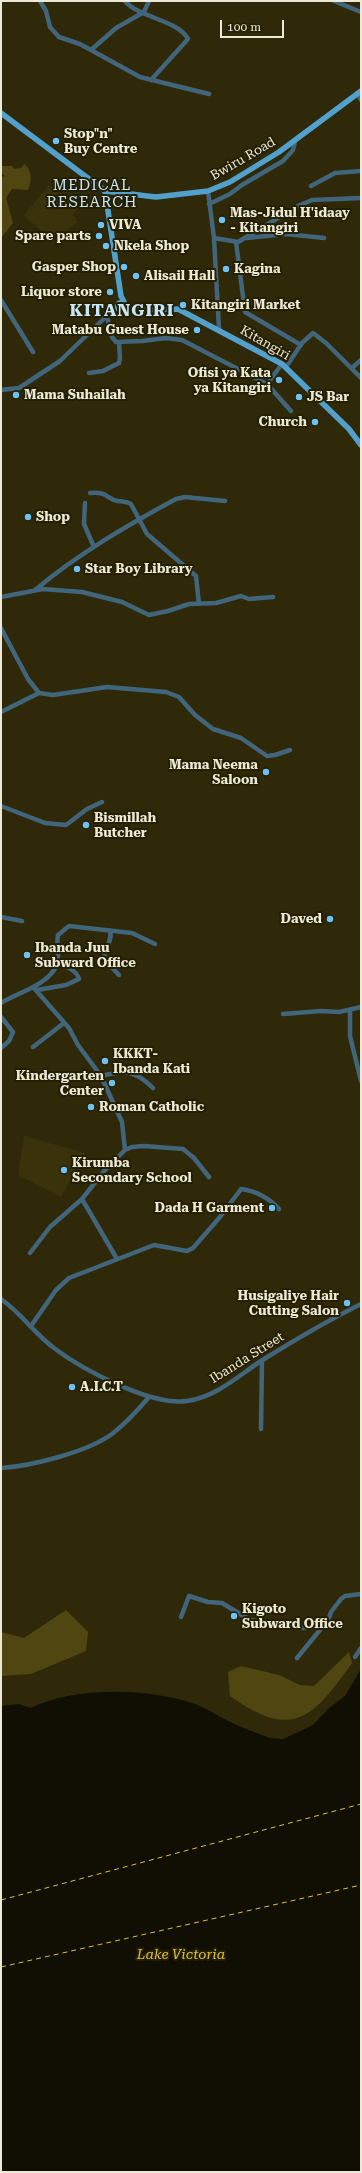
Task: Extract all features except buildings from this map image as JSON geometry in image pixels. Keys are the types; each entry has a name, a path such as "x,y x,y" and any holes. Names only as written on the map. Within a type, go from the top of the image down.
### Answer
{"main road":[{"name":"Bwiru Road","path":"105,191 156,197 208,191 236,179 295,141 359,92"},
{"path":"1,113 105,191 121,296 121,306"},
{"name":"Kitangiri","path":"121,306 132,310 178,309 220,329 284,365 349,429 361,445"}],"street":[{"path":"40,1 46,11 47,21 56,36 75,41 128,72 152,80 209,94"},
{"path":"125,1 186,35 188,39 152,80"},
{"path":"91,50 116,28 144,12 149,1"},
{"path":"334,1 361,11"},
{"path":"359,92 361,100"},
{"path":"210,204 230,194 283,162 293,150 295,141"},
{"path":"311,186 335,173 361,170"},
{"path":"208,191 214,238 220,329"},
{"path":"214,238 229,239 236,242 244,239 304,203 324,199 361,198"},
{"path":"244,239 286,234 324,238"},
{"path":"236,242 245,312 301,345"},
{"path":"1,300 33,352"},
{"path":"1,390 19,388 50,368 121,306"},
{"path":"107,317 114,341 142,341 166,338 178,339 267,384 291,411"},
{"path":"267,384 311,334 315,334 361,378"},
{"path":"89,373 103,372 119,363 119,342"},
{"path":"352,368 361,360"},
{"path":"90,493 102,493 116,501 129,503 150,538 196,576 199,604"},
{"path":"35,590 57,572 94,547 138,520 180,498 225,501"},
{"path":"86,503 84,524 94,547"},
{"path":"1,597 35,590 58,590 92,594 122,602 149,615 189,604 216,603 237,597 249,599 273,596"},
{"path":"1,628 28,679 39,694"},
{"path":"1,712 39,694 53,695 108,687 166,692 179,697 195,715 213,729 241,738 267,756 290,750"},
{"path":"1,806 45,823 66,825 87,809 102,802"},
{"path":"1,917 22,920"},
{"path":"56,966 56,941 58,934 64,928 69,926 132,933 155,944"},
{"path":"110,931 112,936 105,949 104,959 118,975"},
{"path":"2,1002 35,989 66,985 79,979 78,974 65,965 56,966 35,989"},
{"path":"35,989 64,1023 101,1076 122,1122 125,1150"},
{"path":"283,1014 321,1011 339,1012 361,1007"},
{"path":"350,1010 350,1036 361,1081"},
{"path":"1,1017 13,1032 9,1041 1,1048"},
{"path":"33,1047 64,1023"},
{"path":"101,1076 125,1071 145,1080 153,1088"},
{"path":"30,1252 50,1226 82,1199 105,1170 125,1150 132,1147 144,1146 183,1148 194,1158 210,1177"},
{"path":"31,1326 56,1290 69,1278 101,1267 117,1259 154,1245 182,1251 187,1251 193,1248 224,1212 241,1189 255,1192 265,1197 279,1209"},
{"path":"82,1199 117,1259"},
{"name":"Ibanda Street","path":"1,1299 54,1348 94,1373 149,1397 187,1401 219,1390 262,1361 361,1304"},
{"path":"261,1429 262,1361"},
{"path":"1,1468 36,1463 97,1444 124,1423 149,1397"},
{"path":"297,1658 328,1621 331,1612 341,1599 345,1596 361,1594"},
{"path":"181,1617 189,1596 194,1596 208,1602 222,1603 235,1612 256,1622 303,1628 324,1625"},
{"path":"355,1657 361,1648"}],"shaded area":[{"path":"25,164 30,173 31,180 29,187 28,190 12,189 6,198 13,223 1,238 1,177 5,176 1,173 1,166 12,166 14,169 21,168"},
{"path":"49,185 81,206 72,216 75,217 78,222 52,241 24,215"},
{"path":"24,1136 85,1153 61,1197 18,1175"},
{"path":"66,1610 88,1632 86,1651 31,1674 1,1676 1,1632 24,1638"},
{"path":"349,1652 352,1663 338,1682 325,1698 313,1709 300,1717 286,1720 270,1718 252,1710 230,1696 228,1672 241,1666 279,1675 300,1685 314,1686"}],"water":[{"name":"Lake Victoria","path":"361,1669 361,2172 1,2172 1,1706 19,1704 31,1708 68,1696 90,1693 134,1692 177,1699 195,1704 249,1730 270,1738 283,1739 313,1725 329,1708 345,1696"}],"ferry route":[{"path":"1,1900 361,1804"},
{"path":"1,1967 361,1885"}],"place":[{"name":"Stop\"n\" Buy Centre","path":"56,141"},
{"name":"Mas-Jidul H'idaay - Kitangiri","path":"222,220"},
{"name":"VIVA","path":"101,225"},
{"name":"Spare parts","path":"99,236"},
{"name":"Nkela Shop","path":"106,246"},
{"name":"Gasper Shop","path":"124,267"},
{"name":"Kagina","path":"226,269"},
{"name":"Alisail Hall","path":"136,276"},
{"name":"Liquor store","path":"110,292"},
{"name":"Kitangiri Market","path":"183,305"},
{"name":"Matabu Guest House","path":"197,330"},
{"name":"Ofisi ya Kata ya Kitangiri","path":"279,380"},
{"name":"Mama Suhailah","path":"16,395"},
{"name":"JS Bar","path":"299,397"},
{"name":"Church","path":"315,422"},
{"name":"Shop","path":"28,517"},
{"name":"Star Boy Library","path":"77,569"},
{"name":"Mama Neema Saloon","path":"266,772"},
{"name":"Bismillah Butcher","path":"86,825"},
{"name":"Daved","path":"330,919"},
{"name":"Ibanda Juu Subward Office","path":"27,955"},
{"name":"KKKT- Ibanda Kati","path":"105,1061"},
{"name":"Kindergarten Center","path":"112,1083"},
{"name":"Roman Catholic","path":"91,1107"},
{"name":"Kirumba Secondary School","path":"64,1170"},
{"name":"Dada H Garment","path":"272,1208"},
{"name":"Husigaliye Hair Cutting Salon","path":"347,1303"},
{"name":"A.I.C.T","path":"72,1387"},
{"name":"Kigoto Subward Office","path":"234,1616"}],"district":[{"name":"MEDICAL RESEARCH","path":"92,194"},
{"name":"KITANGIRI","path":"122,311"}]}
